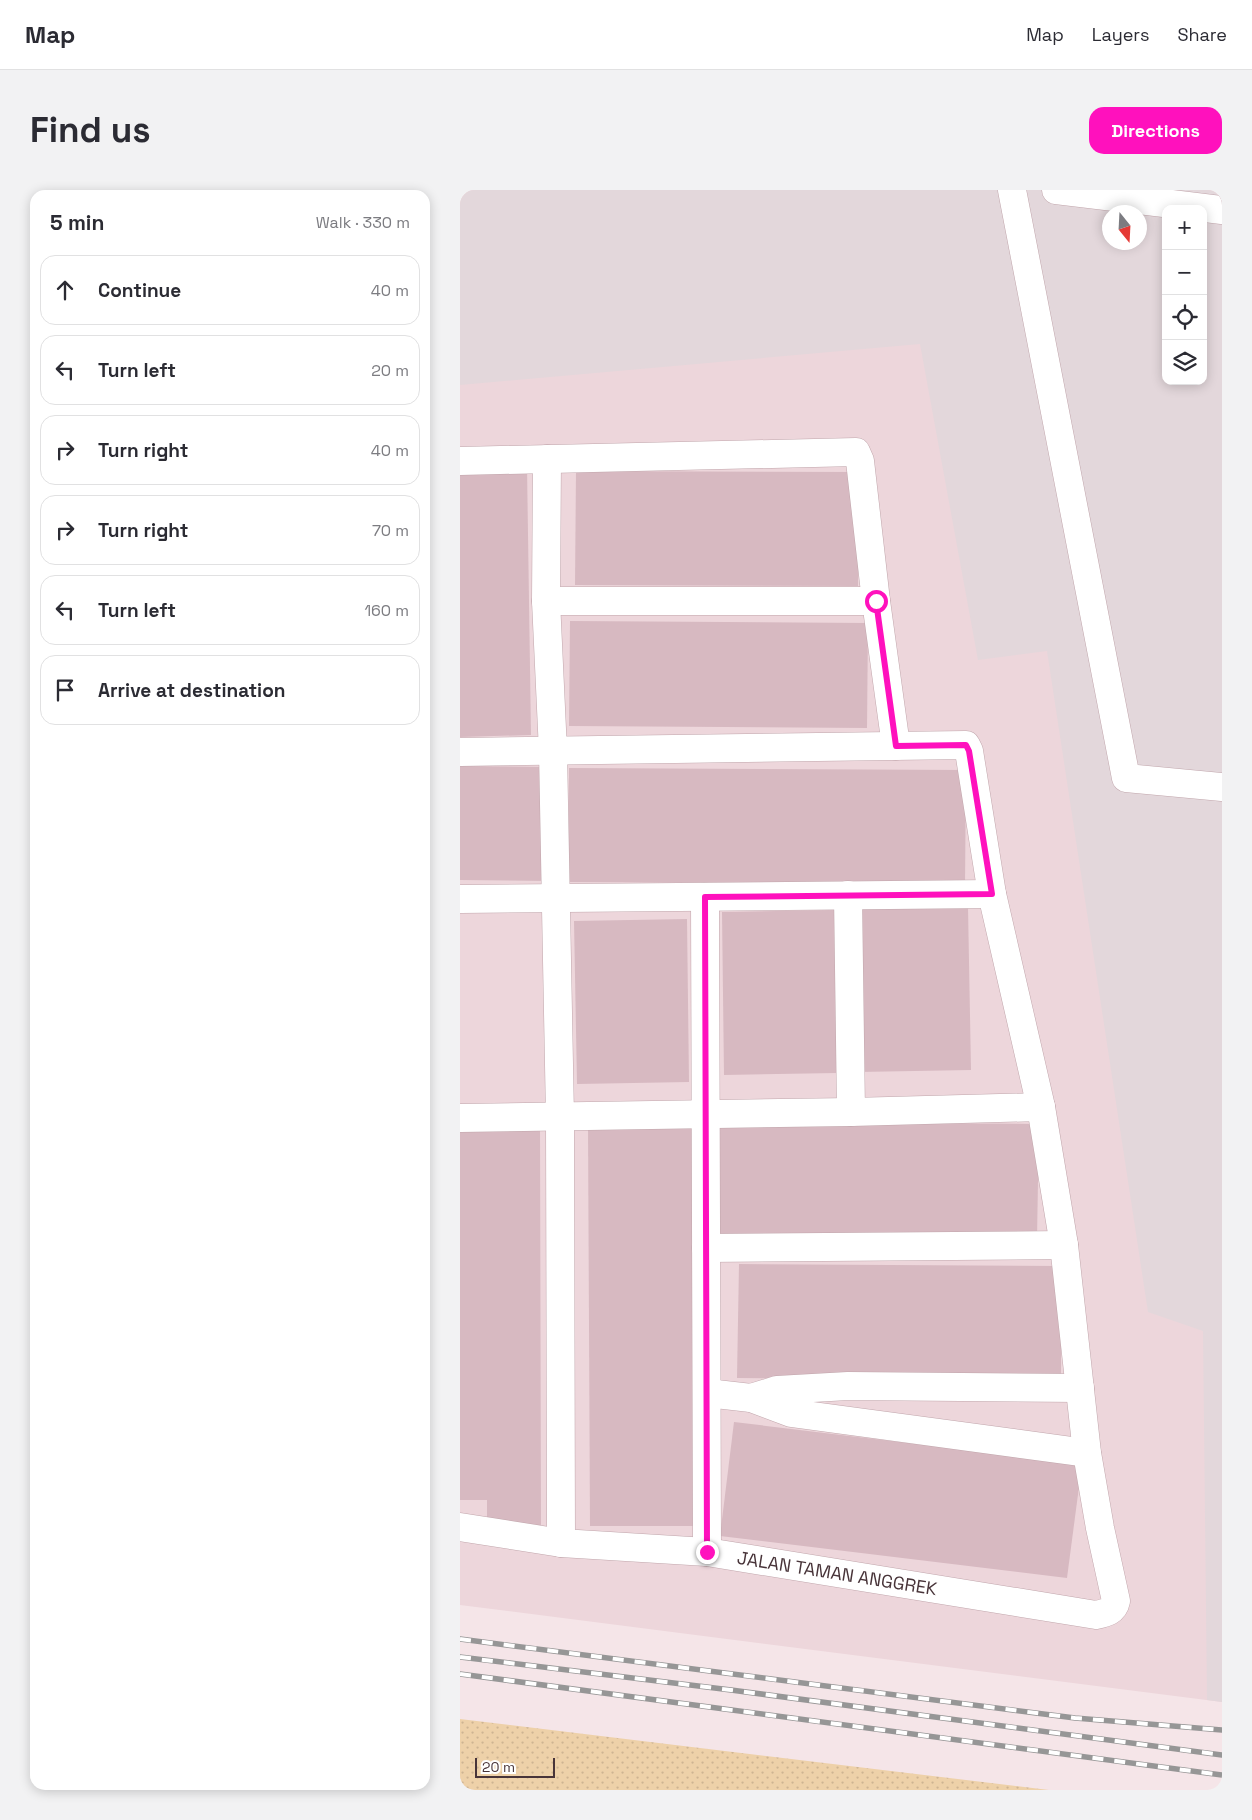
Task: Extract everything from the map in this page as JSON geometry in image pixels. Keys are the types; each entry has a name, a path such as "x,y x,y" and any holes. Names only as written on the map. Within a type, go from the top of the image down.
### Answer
{"street":[{"path":"1012,190 1126,778 1222,787"},
{"path":"1056,190 1222,210"},
{"path":"460,461 856,452 860,461 876,601 896,746"},
{"path":"548,459 546,601 553,751 560,1117 561,1543"},
{"path":"546,601 876,601"},
{"path":"460,752 966,745 969,751 992,894 1041,1107 1064,1246 1087,1453 791,1413 751,1398 707,1393"},
{"path":"460,899 992,894"},
{"path":"848,895 851,1112"},
{"path":"705,897 707,1552"},
{"path":"460,1118 706,1115 1041,1107"},
{"path":"706,1248 1064,1246"},
{"path":"751,1398 777,1390 848,1386 1080,1388"},
{"name":"JALAN TAMAN ANGGREK","path":"460,1527 561,1543 707,1552 1096,1615 1111,1610 1115,1606 1116,1601 1100,1528 1087,1453"}],"shaded area":[{"path":"460,190 1222,190 1222,1702 460,1605"},
{"path":"460,190 1222,190 1222,1702 1207,1700 1203,1331 1148,1312 1047,651 978,660 920,344 460,385"},
{"path":"460,1719 1049,1790 460,1790"}],"building":[{"path":"527,467 531,735 460,737 460,468"},
{"path":"576,471 859,472 858,586 575,585"},
{"path":"570,621 868,623 867,728 569,726"},
{"path":"460,766 549,767 548,881 460,880"},
{"path":"569,768 966,770 965,884 568,882"},
{"path":"968,907 971,1070 858,1072 856,909"},
{"path":"835,910 837,1073 724,1075 722,912"},
{"path":"687,919 689,1082 577,1084 574,921"},
{"path":"716,1122 1039,1124 1037,1238 715,1237"},
{"path":"695,1124 696,1526 590,1526 588,1125"},
{"path":"460,1127 540,1127 541,1528 487,1529 487,1500 460,1500"},
{"path":"739,1264 1061,1266 1061,1380 737,1378"},
{"path":"734,1422 1082,1464 1067,1578 720,1536"}],"railway":[{"path":"460,1639 1075,1718 1222,1730"},
{"path":"460,1657 731,1690 1222,1755"},
{"path":"460,1674 1222,1775"}],"route":[{"path":"707,1552 705,897 992,894 969,751 966,745 896,746 876,601"}]}
